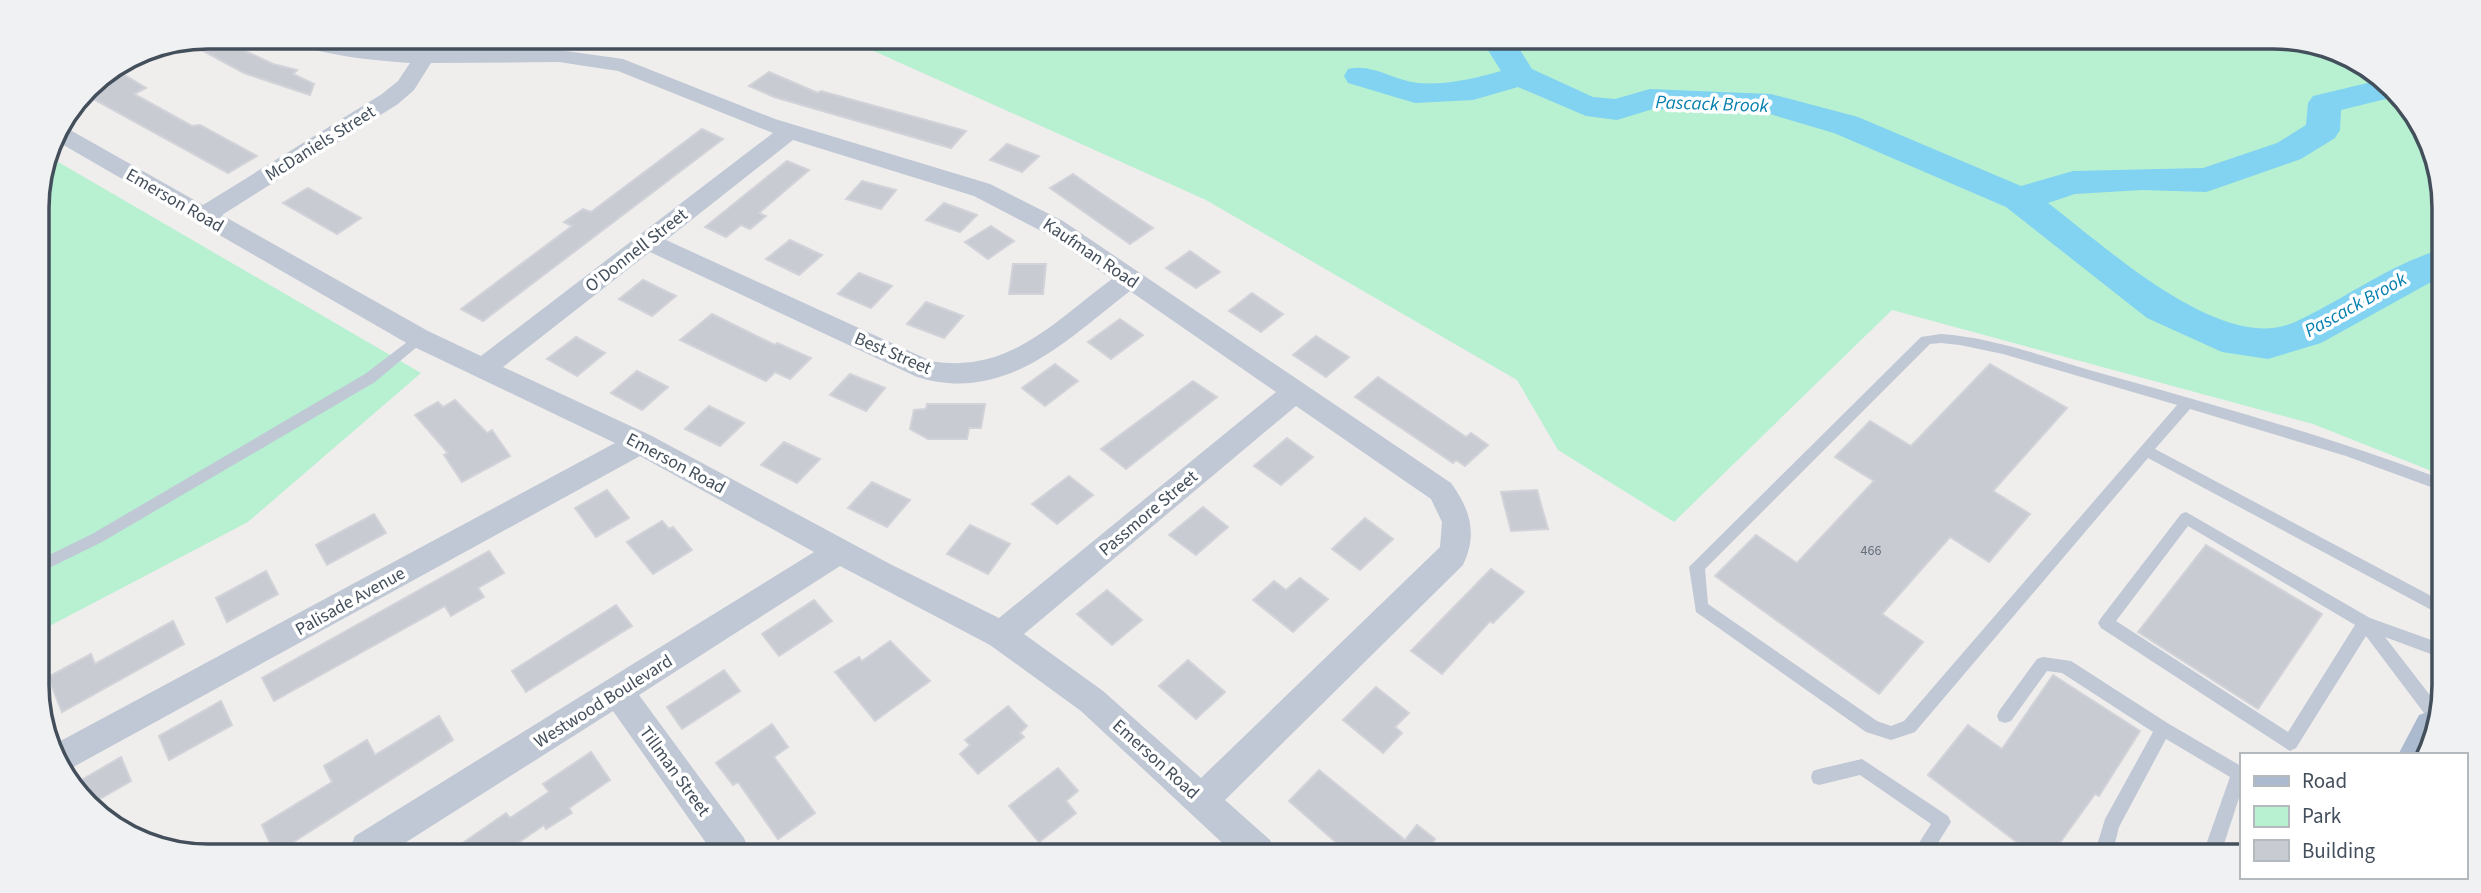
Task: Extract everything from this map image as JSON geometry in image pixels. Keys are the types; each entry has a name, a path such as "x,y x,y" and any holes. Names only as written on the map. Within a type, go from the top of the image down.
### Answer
{"street":[{"name":"Kaufman Road","path":"338,49 424,57 559,56 594,59 649,74 767,124 932,172 982,190 1054,227 1441,491 1452,506 1459,525 1458,541 1452,556 1202,800"},
{"name":"McDaniels Street","path":"203,216 390,99 405,85 424,57"},
{"name":"O'Donnell Street","path":"482,369 790,131"},
{"name":"Emerson Road","path":"66,137 419,338 640,443 838,552 942,602 1002,635 1092,701 1249,844"},
{"name":"Best Street","path":"647,241 926,370 947,374 990,372 1018,361 1130,278"},
{"name":"Passmore Street","path":"1002,635 1295,391"},
{"name":"Palisade Avenue","path":"65,755 640,443"},
{"name":"Westwood Boulevard","path":"373,844 838,552"},
{"name":"Tillman Street","path":"618,692 728,844"}],"lane":[{"path":"2187,403 1909,727 1891,733 1872,727 1701,607 1697,567 1926,340 1939,337 1980,345 2187,403 2373,457 2432,481"},
{"path":"49,562 97,538 370,378 419,338"},
{"path":"2146,451 2432,603"},
{"path":"2365,623 2290,743 2106,623 2186,518 2365,623 2432,647"},
{"path":"2365,623 2426,729"},
{"path":"2005,716 2042,664 2065,666 2240,775 2215,844"},
{"path":"2106,844 2111,825 2163,729"},
{"path":"1819,777 1862,767 1942,822 1928,844"}],"green space":[{"path":"869,49 2273,49 2314,54 2343,65 2378,88 2411,129 2427,167 2432,208 2432,471 2313,424 1892,310 1674,522 1558,450 1517,380 1206,200"},
{"path":"56,161 421,373 248,522 49,626 49,198"}],"building":[{"path":"200,49 241,49 273,64 297,70 293,74 314,84 310,95 244,73"},
{"path":"769,72 818,93 821,91 966,131 951,148 774,97 749,86"},
{"path":"123,74 146,88 134,94 192,126 200,125 257,156 228,173 93,99"},
{"path":"702,129 723,139 483,321 461,309 572,226 564,222 583,209 591,212"},
{"path":"1007,144 1039,156 1022,172 990,160"},
{"path":"787,161 809,170 759,213 766,216 750,229 741,225 726,237 705,227"},
{"path":"1073,174 1153,228 1130,244 1050,188"},
{"path":"862,181 896,190 881,209 846,199"},
{"path":"308,188 361,218 337,234 283,203"},
{"path":"944,203 977,215 960,232 926,220"},
{"path":"991,226 1014,241 988,259 965,242"},
{"path":"790,240 822,255 799,275 766,259"},
{"path":"1190,251 1220,272 1196,288 1166,268"},
{"path":"1013,264 1046,264 1043,294 1009,294"},
{"path":"859,273 892,286 871,308 838,294"},
{"path":"643,280 676,296 652,316 619,299"},
{"path":"1252,293 1283,314 1261,332 1229,311"},
{"path":"926,302 963,316 944,338 907,324"},
{"path":"712,314 775,345 777,343 811,358 790,379 775,372 766,381 680,340"},
{"path":"1120,319 1143,335 1111,359 1088,342"},
{"path":"1316,336 1349,357 1326,377 1293,355"},
{"path":"576,337 605,353 577,376 547,359"},
{"path":"1055,364 1078,381 1045,406 1022,388"},
{"path":"1990,364 2067,408 1993,491 2030,514 1989,562 1950,537 1882,614 1923,642 1879,694 1715,576 1756,535 1797,563 1874,481 1835,457 1870,421 1911,446"},
{"path":"637,371 668,387 642,410 611,393"},
{"path":"850,374 885,388 866,411 830,395"},
{"path":"1378,377 1466,437 1471,433 1488,445 1465,466 1456,460 1453,463 1355,397"},
{"path":"1193,381 1217,397 1126,469 1101,449"},
{"path":"455,400 487,433 492,430 510,456 462,482 444,455 448,453 415,415 438,402 443,407"},
{"path":"927,404 985,404 981,428 969,428 967,439 928,439 910,429 914,410 926,409"},
{"path":"709,406 744,423 720,446 685,429"},
{"path":"1287,438 1313,457 1281,485 1254,466"},
{"path":"784,442 820,459 797,483 761,465"},
{"path":"1069,476 1093,495 1057,524 1032,504"},
{"path":"872,482 910,500 887,527 848,508"},
{"path":"607,490 629,518 596,537 575,508"},
{"path":"1537,490 1548,529 1511,531 1501,492"},
{"path":"1203,507 1228,527 1196,555 1169,535"},
{"path":"374,514 386,533 327,565 316,545"},
{"path":"1365,518 1393,539 1360,570 1332,549"},
{"path":"662,521 669,529 673,527 692,550 653,574 627,542"},
{"path":"970,525 1010,544 988,574 947,554"},
{"path":"2206,545 2322,614 2258,709 2138,632"},
{"path":"489,551 504,573 478,588 484,597 451,616 445,606 274,701 262,678"},
{"path":"1491,569 1524,592 1493,623 1490,621 1442,674 1411,651"},
{"path":"266,571 278,594 227,622 216,598"},
{"path":"1300,578 1328,599 1293,632 1253,600 1274,581 1286,590"},
{"path":"1107,590 1142,620 1112,645 1077,614"},
{"path":"814,600 832,621 779,656 762,634"},
{"path":"616,605 632,626 526,692 512,671"},
{"path":"173,621 184,644 62,712 49,676 91,654 95,664"},
{"path":"890,641 930,681 875,721 835,672 859,657 862,661"},
{"path":"1188,660 1225,692 1196,719 1159,686"},
{"path":"724,670 740,691 682,729 667,707"},
{"path":"2053,675 2140,731 2099,796 2095,794 2059,844 2019,844 1928,775 1968,725 2002,749"},
{"path":"1376,687 1409,713 1395,727 1402,733 1383,753 1343,720"},
{"path":"221,701 232,725 169,760 159,736"},
{"path":"1008,706 1027,726 1020,733 1024,737 978,774 960,754 970,745 965,740"},
{"path":"439,716 453,740 290,844 270,844 262,825 332,782 324,766 367,740 375,755"},
{"path":"772,724 788,747 774,757 815,813 778,839 738,782 733,785 716,763"},
{"path":"591,752 610,780 569,808 572,813 546,829 544,825 516,844 461,844 506,813 510,818 549,792 543,784"},
{"path":"121,757 131,781 98,800 81,780"},
{"path":"1058,768 1078,791 1066,801 1076,813 1039,842 1009,806"},
{"path":"1319,770 1405,840 1417,825 1435,839 1431,844 1338,844 1289,801"}],"waterway":[{"name":"Pascack Brook","path":"1503,49 1520,76"},
{"path":"1360,76 1415,93 1473,90 1520,76"},
{"name":"Pascack Brook","path":"1520,76 1586,106 1617,110 1650,99 1771,104 1846,125 2019,199"},
{"name":"Pascack Brook","path":"2019,199 2073,183 2142,179 2206,180 2289,151 2323,130 2325,103 2380,90"},
{"name":"Pascack Brook","path":"2019,199 2161,308 2222,338 2268,345 2307,333 2420,269 2432,265"}]}
